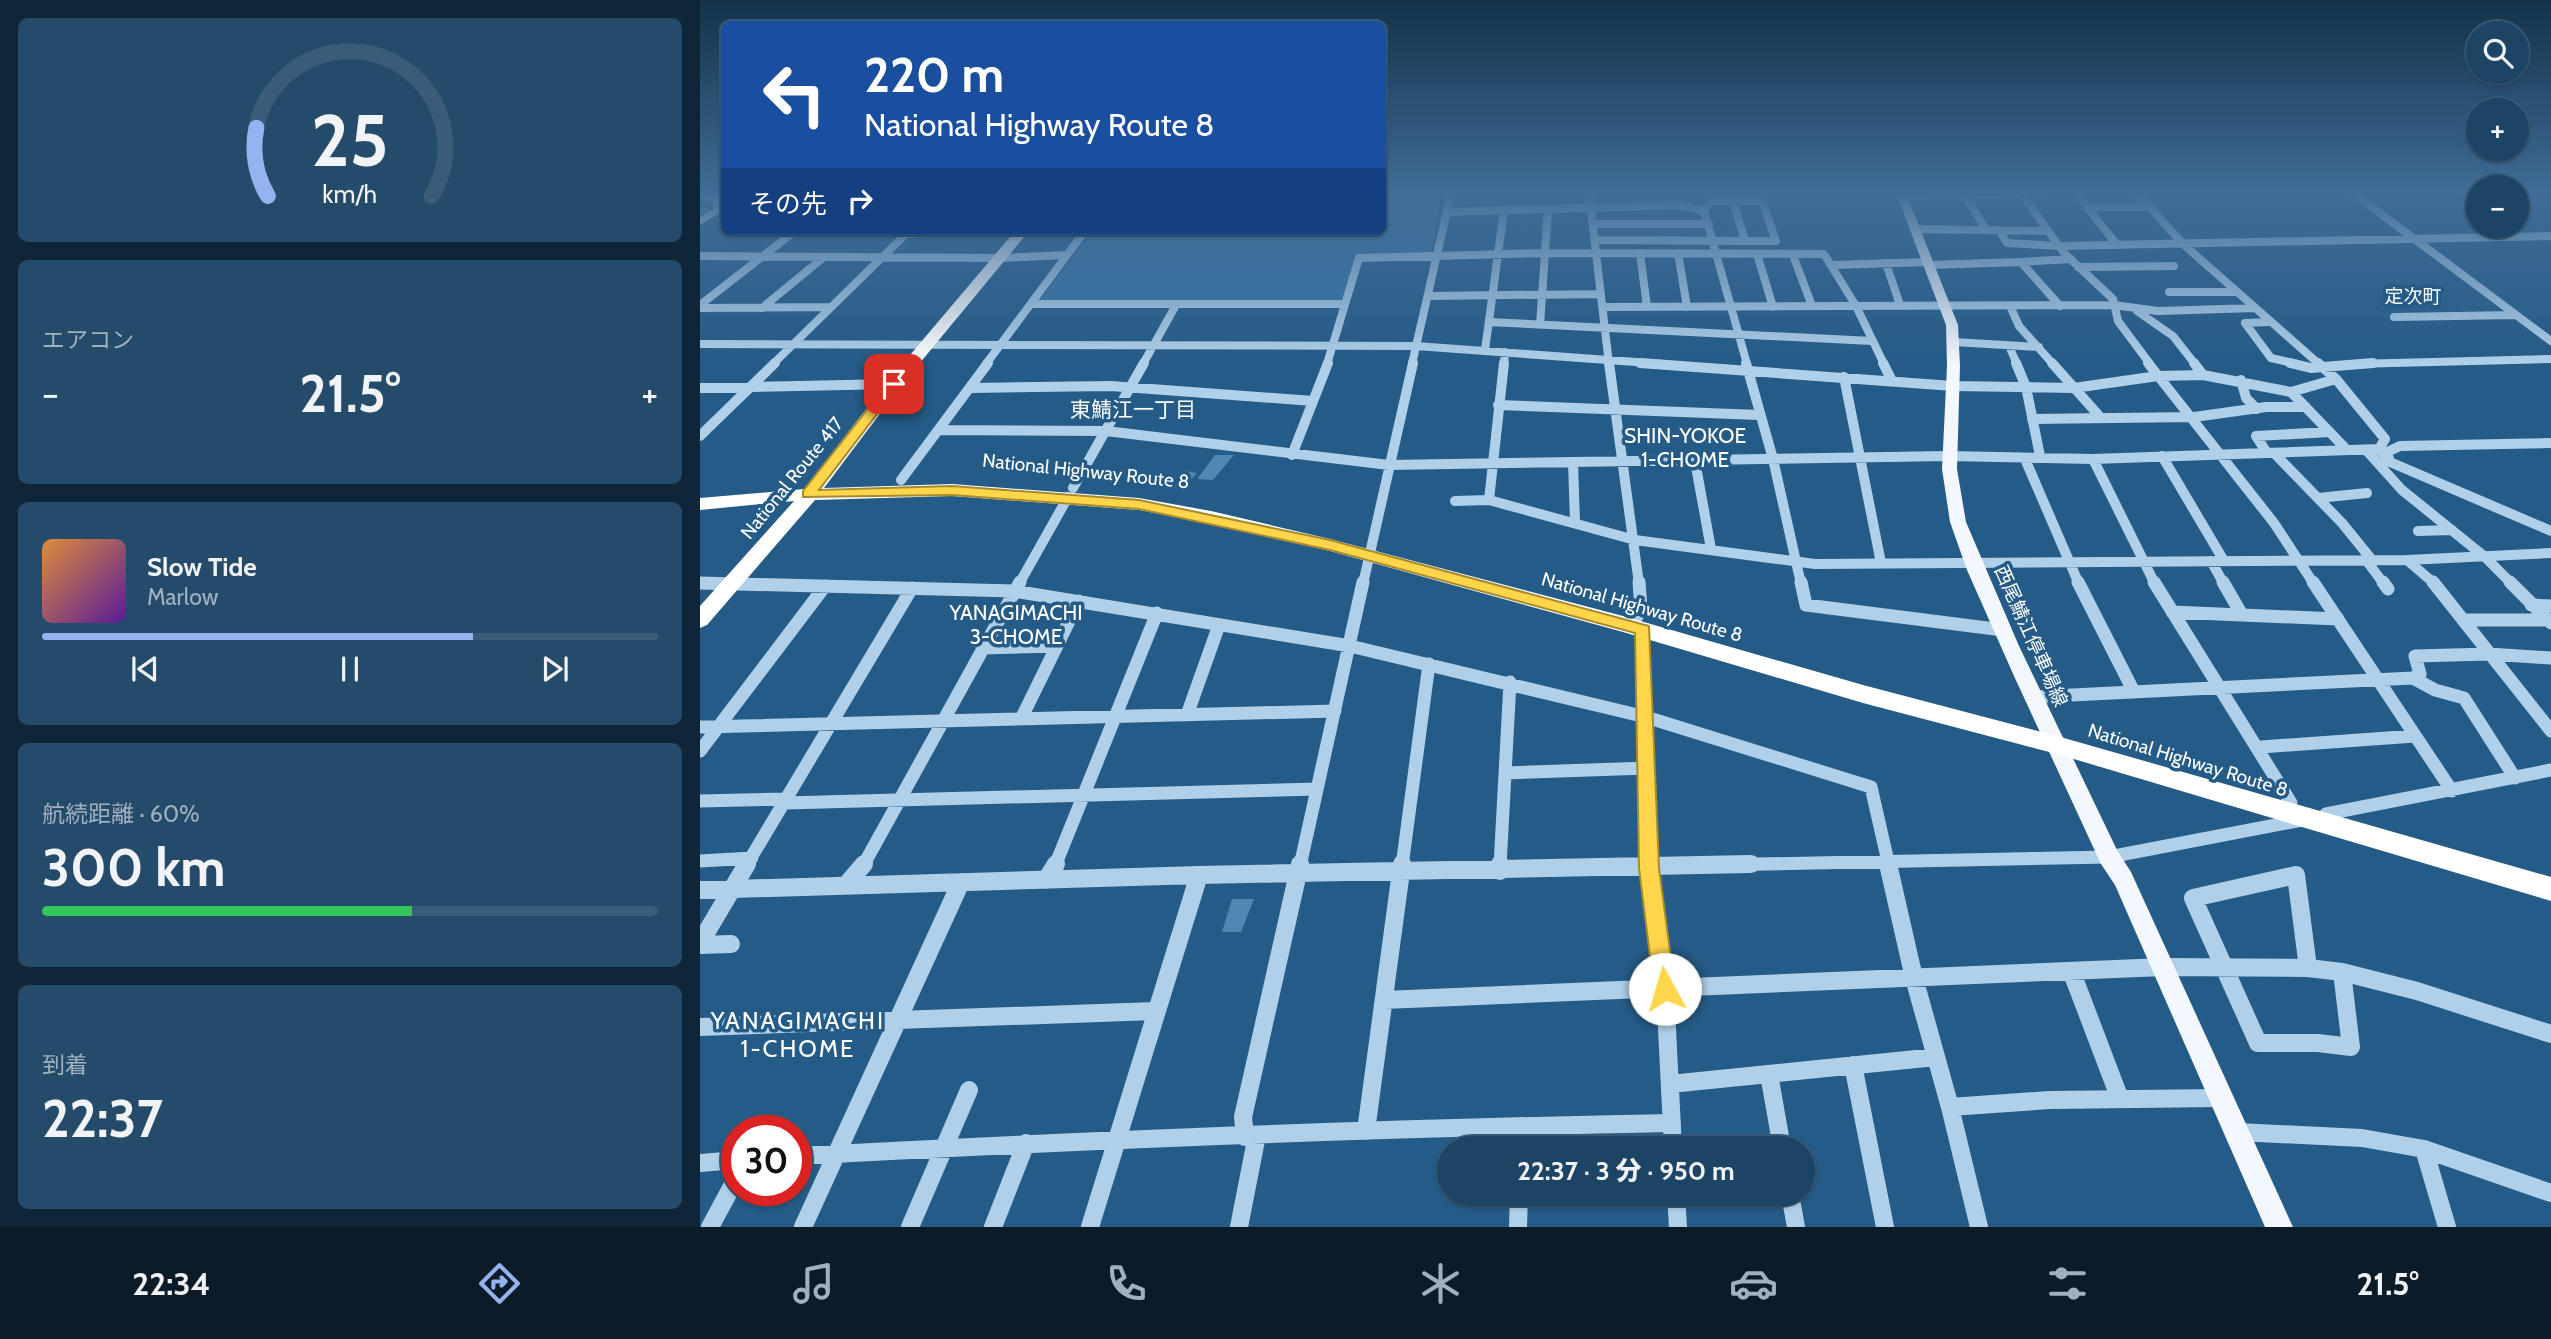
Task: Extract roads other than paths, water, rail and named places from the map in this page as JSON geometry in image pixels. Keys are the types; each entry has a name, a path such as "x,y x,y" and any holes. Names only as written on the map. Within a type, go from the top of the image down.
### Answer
{"highway":[{"name":"National Route 417","path":"700,620 812,489 894,384 1006,250"},
{"name":"National Highway Route 8","path":"700,503 901,480 1071,493 1372,549 1640,624 1863,694 2052,737 2291,803 2316,817 2551,876"},
{"name":"National Highway Route 8","path":"700,495 812,489 1071,493"},
{"name":"National Highway Route 8","path":"2052,737 2551,889"}],"main road":[{"name":"西尾鯖江停車場線","path":"1922,250 1945,306 1954,342 1949,456 1951,491 1975,565 2031,697 2109,857 2123,879 2279,1227"}],"street":[{"path":"771,250 705,296 700,307 831,307"},
{"path":"700,436 891,250"},
{"path":"901,480 1071,250"},
{"path":"1239,1227 1251,1136 1242,1117 1372,549 1437,250"},
{"path":"1716,250 1746,370 1773,459 1806,605 2003,630"},
{"path":"2031,250 2033,255"},
{"path":"2064,250 2113,299 2118,321 2302,561 2452,791"},
{"path":"2190,250 2336,379 2385,439 2379,449"},
{"path":"2429,250 2551,341"},
{"path":"1485,350 1498,253"},
{"path":"1292,455 1334,346 1359,258 1498,253 1824,254 1856,306 1892,381"},
{"path":"1540,325 1545,253"},
{"path":"1598,253 1620,460 1634,540 1640,609 1646,717 1649,868 1665,989 1673,1136"},
{"path":"1640,253 1647,307"},
{"path":"1678,253 1687,307"},
{"path":"1757,254 1773,307"},
{"path":"700,256 1000,258 1067,255"},
{"path":"1793,255 1812,306"},
{"path":"762,308 824,257"},
{"path":"2021,262 2033,272 2060,306"},
{"path":"1832,265 2021,262 2174,266"},
{"path":"1886,263 1900,305"},
{"path":"2192,285 2226,284"},
{"path":"2169,292 2236,292"},
{"path":"1428,296 1601,294"},
{"path":"1033,304 1344,304"},
{"path":"846,885 867,861 898,799 1176,305"},
{"path":"1603,307 2114,305 2134,309 2255,308"},
{"path":"2010,306 2020,326 2101,418"},
{"path":"2134,309 2173,336 2203,374"},
{"path":"2393,317 2515,315"},
{"path":"1489,322 1606,330 1872,341"},
{"path":"2269,322 2245,323 2271,358 2311,368 2368,362 2551,359"},
{"path":"1954,342 2039,347"},
{"path":"700,344 1416,346 1953,386 2074,388 2158,376 2203,374 2291,392 2336,379"},
{"path":"2009,346 2026,387 2040,457"},
{"path":"1489,500 1505,352"},
{"path":"1844,377 1881,563"},
{"path":"2241,380 2246,398 2257,409"},
{"path":"700,388 894,384"},
{"path":"971,388 1132,387 1313,401"},
{"path":"2291,392 2346,449"},
{"path":"1498,405 1759,415"},
{"path":"2032,419 2194,417 2257,409 2306,407"},
{"path":"940,430 1106,431 1389,465 1949,456 2093,459 2379,449"},
{"path":"2330,432 2256,436 2270,453 2318,498 2369,560 2388,589"},
{"path":"2390,462 2386,452 2400,446 2551,443"},
{"path":"2379,449 2390,462 2550,529"},
{"path":"2366,450 2402,490 2485,557 2549,621"},
{"path":"2162,456 2224,561"},
{"path":"2025,459 2068,563 2134,692"},
{"path":"2093,459 2143,561 2172,612 2261,747 2291,803"},
{"path":"1695,461 1710,549"},
{"path":"1573,462 1575,522"},
{"path":"2318,498 2367,493"},
{"path":"1455,501 1489,500 1634,540 1797,562 1975,565 2407,560 2551,553"},
{"path":"2418,531 2452,530"},
{"path":"2407,560 2440,588 2551,731"},
{"path":"2211,561 2242,615"},
{"path":"700,583 1014,591 1350,646 1510,682 1646,717 1686,732 1722,740 1871,787 1914,978 1950,1107 1979,1227"},
{"path":"700,751 825,586"},
{"path":"700,944 912,588"},
{"path":"1021,719 1079,601"},
{"path":"2531,605 2551,606"},
{"path":"2172,612 2338,619"},
{"path":"1046,880 1053,871 1157,613"},
{"path":"2466,620 2549,621"},
{"path":"1187,715 1219,625"},
{"path":"982,648 1057,646"},
{"path":"2031,697 2413,678 2420,674 2415,656 2489,654 2551,659"},
{"path":"1366,1131 1429,664"},
{"path":"2413,678 2435,690 2464,698 2515,778"},
{"path":"1500,871 1510,682"},
{"path":"700,727 1118,714 1335,711"},
{"path":"2261,747 2415,736"},
{"path":"1506,773 1647,768"},
{"path":"700,890 1199,875 2109,857 2551,770"},
{"path":"700,801 1317,789"},
{"path":"700,861 752,858"},
{"path":"1090,1227 1199,875"},
{"path":"2308,968 2296,876 2193,898 2258,1043 2318,1043 2351,1047 2342,972"},
{"path":"803,1227 900,1021 961,882"},
{"path":"700,944 731,944"},
{"path":"1384,1000 2072,973 2163,967 2308,968 2342,972 2417,991 2551,1034"},
{"path":"2072,973 2120,1099"},
{"path":"700,1027 890,1018 900,1021 1155,1011"},
{"path":"1670,1084 1936,1057"},
{"path":"1853,1065 1885,1227"},
{"path":"1769,1074 1780,1136"},
{"path":"910,1227 969,1090"},
{"path":"1950,1107 2050,1100 2221,1098"},
{"path":"812,1155 1116,1138 1672,1123"},
{"path":"1523,1126 1523,1136"},
{"path":"2237,1132 2362,1138 2424,1149 2551,1193"},
{"path":"993,1227 1026,1143"},
{"path":"2424,1149 2447,1227"},
{"path":"700,1163 721,1161"},
{"path":"710,1227 721,1206"},
{"path":"1518,1227 1519,1206"},
{"path":"1677,1206 1678,1227"},
{"path":"1792,1206 1796,1227"}],"district":[{"name":"定次町","path":"2413,296"},
{"name":"東鯖江一丁目","path":"1133,409"},
{"name":"SHIN-YOKOE 1-CHOME","path":"1685,447"},
{"name":"YANAGIMACHI 3-CHOME","path":"1016,624"},
{"name":"YANAGIMACHI 1-CHOME","path":"798,1034"}]}
